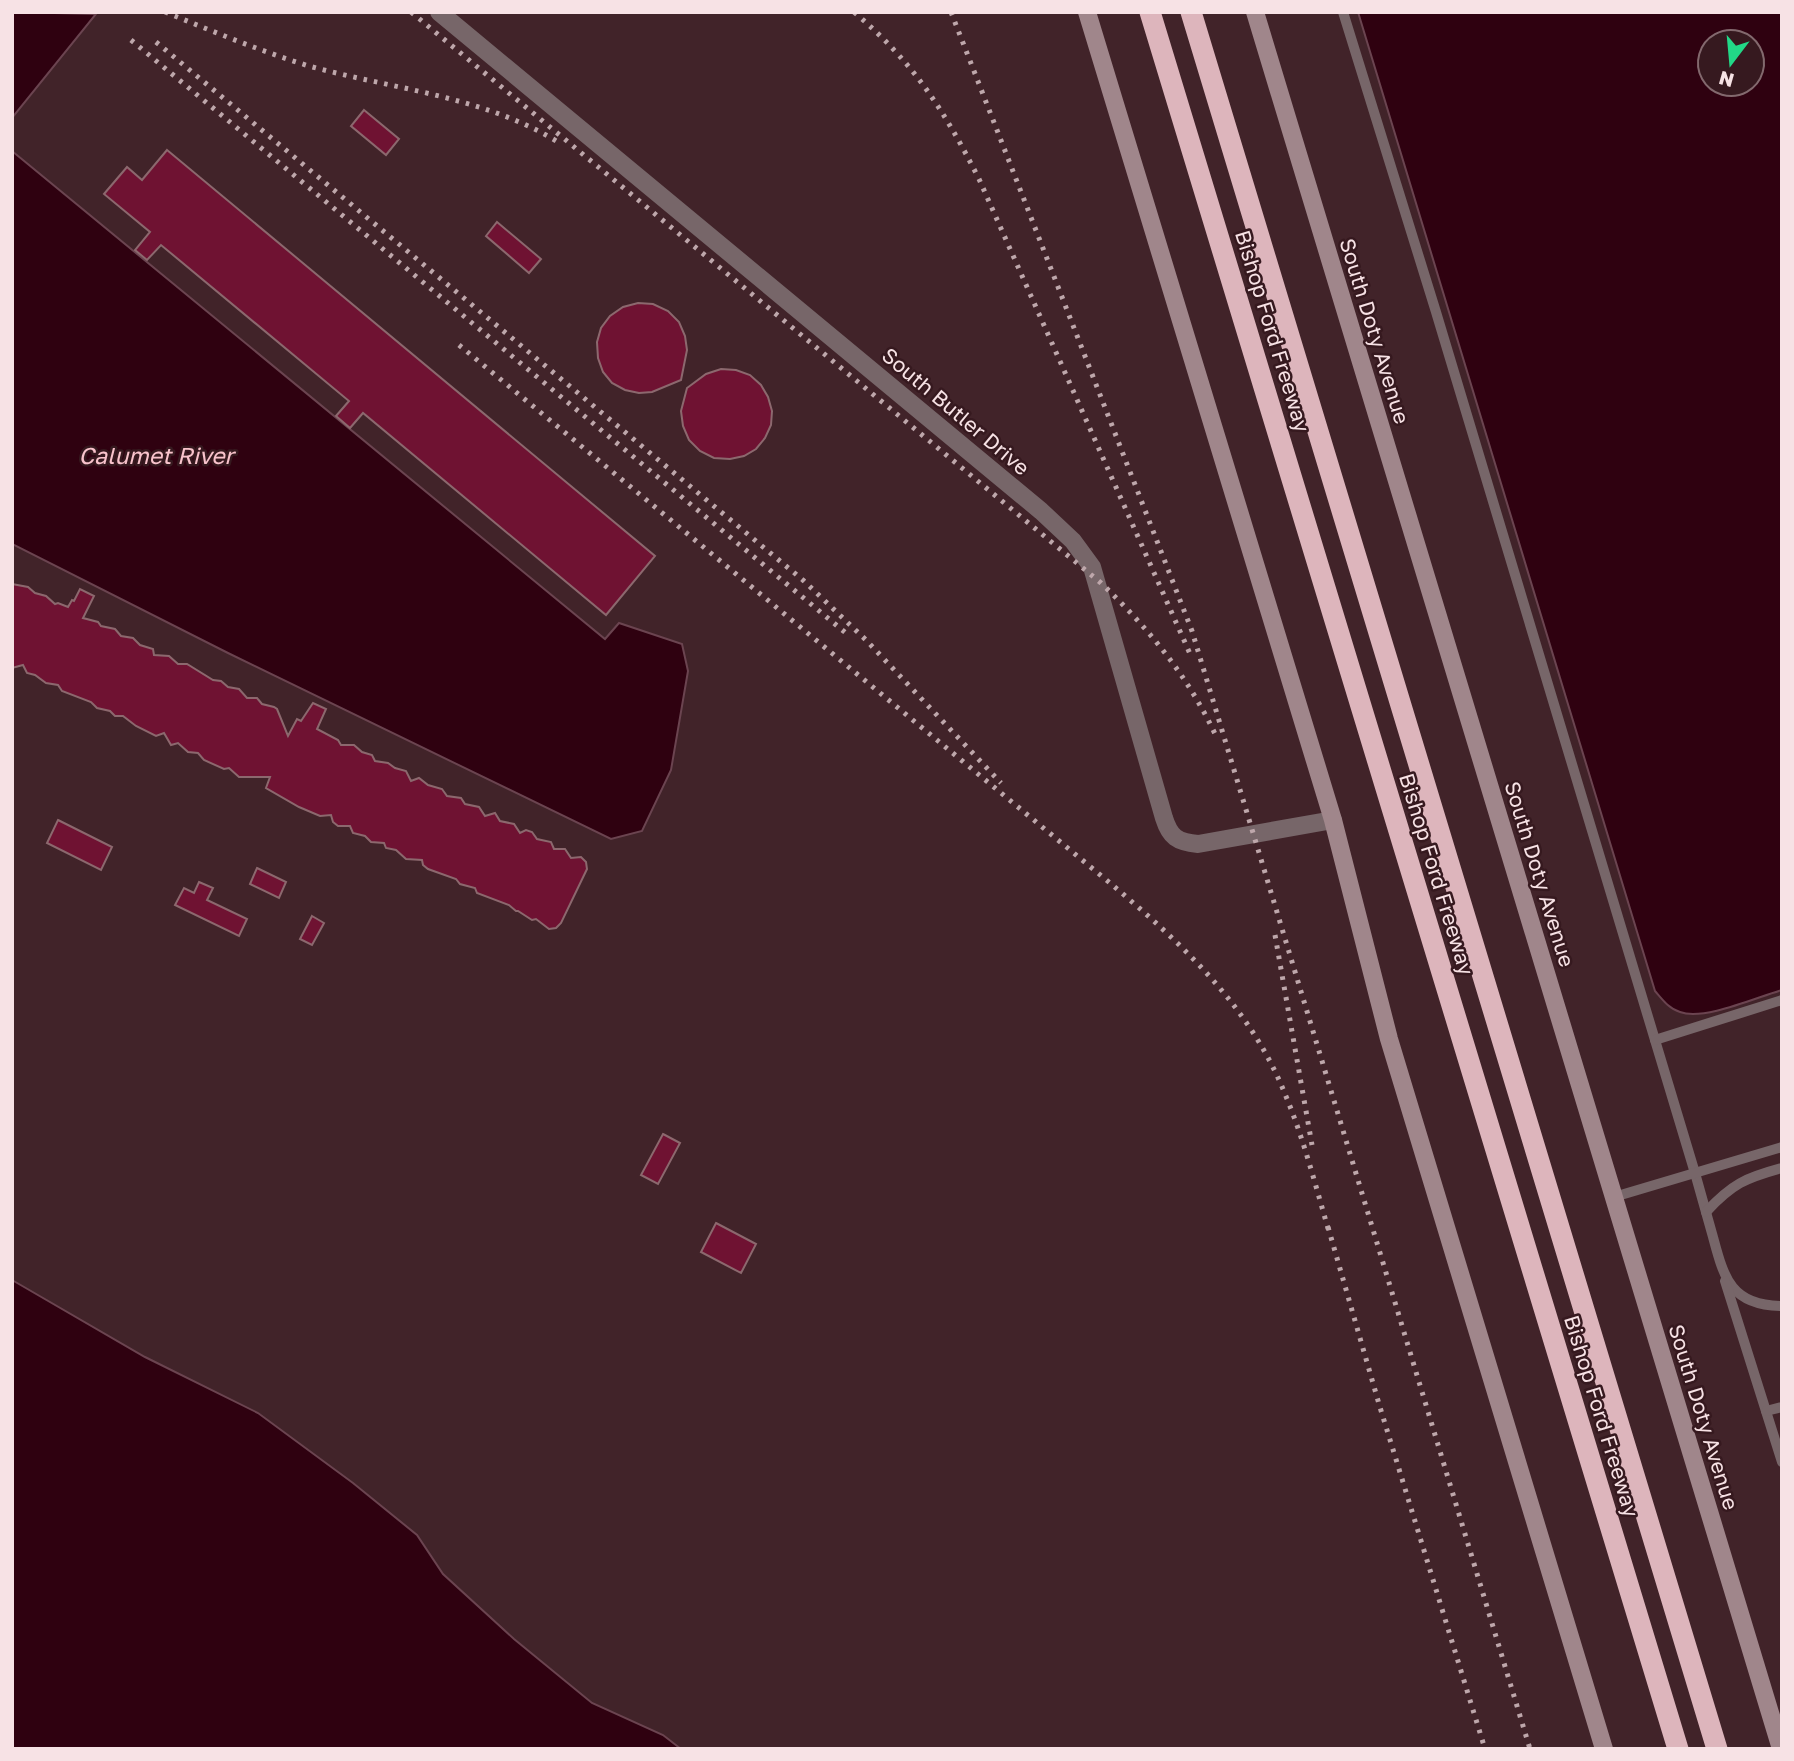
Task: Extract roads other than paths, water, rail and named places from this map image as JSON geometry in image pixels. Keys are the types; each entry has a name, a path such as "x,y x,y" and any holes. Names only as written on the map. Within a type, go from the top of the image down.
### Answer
{"highway":[{"name":"Bishop Ford Freeway","path":"1150,12 1678,1749"},
{"name":"Bishop Ford Freeway","path":"1191,12 1717,1749"}],"street":[{"name":"South Butler Drive","path":"439,12 1041,511 1073,541 1092,567 1169,833 1176,839 1198,844 1333,820"},
{"path":"1087,12 1333,820 1390,1039 1604,1749"},
{"name":"South Doty Avenue","path":"1255,12 1781,1749"}],"lane":[{"path":"1343,12 1782,1462"},
{"path":"1655,1040 1782,1000"},
{"path":"1614,1197 1782,1147"},
{"path":"1706,1212 1724,1192 1748,1177 1782,1168"},
{"path":"1724,1277 1738,1293 1762,1305 1782,1306"},
{"path":"1766,1411 1782,1406"}],"water":[{"path":"12,12 96,14 12,118"},
{"path":"1358,12 1782,12 1782,990 1703,1013 1680,1012 1666,1003 1655,991"},
{"name":"Calumet River","path":"12,151 605,639 619,623 682,644 688,671 671,770 642,831 611,839 228,653 12,544"},
{"path":"12,1280 145,1357 258,1413 353,1483 417,1535 443,1574 514,1639 592,1703 663,1735 681,1749 12,1747"}],"railway":[{"path":"165,12 309,66 436,95 499,114 558,142"},
{"path":"411,12 1101,583 1166,654 1193,693 1216,736"},
{"path":"854,12 911,69 940,109 966,154 1191,656"},
{"path":"951,12 1192,631 1530,1749"},
{"path":"131,40 847,634"},
{"path":"156,42 804,581 866,640 1001,783"},
{"path":"459,345 1110,883 1187,953 1233,1004 1270,1062 1298,1128 1330,1235"},
{"path":"1275,935 1312,1145"},
{"path":"1328,1227 1379,1404 1485,1749"}]}
